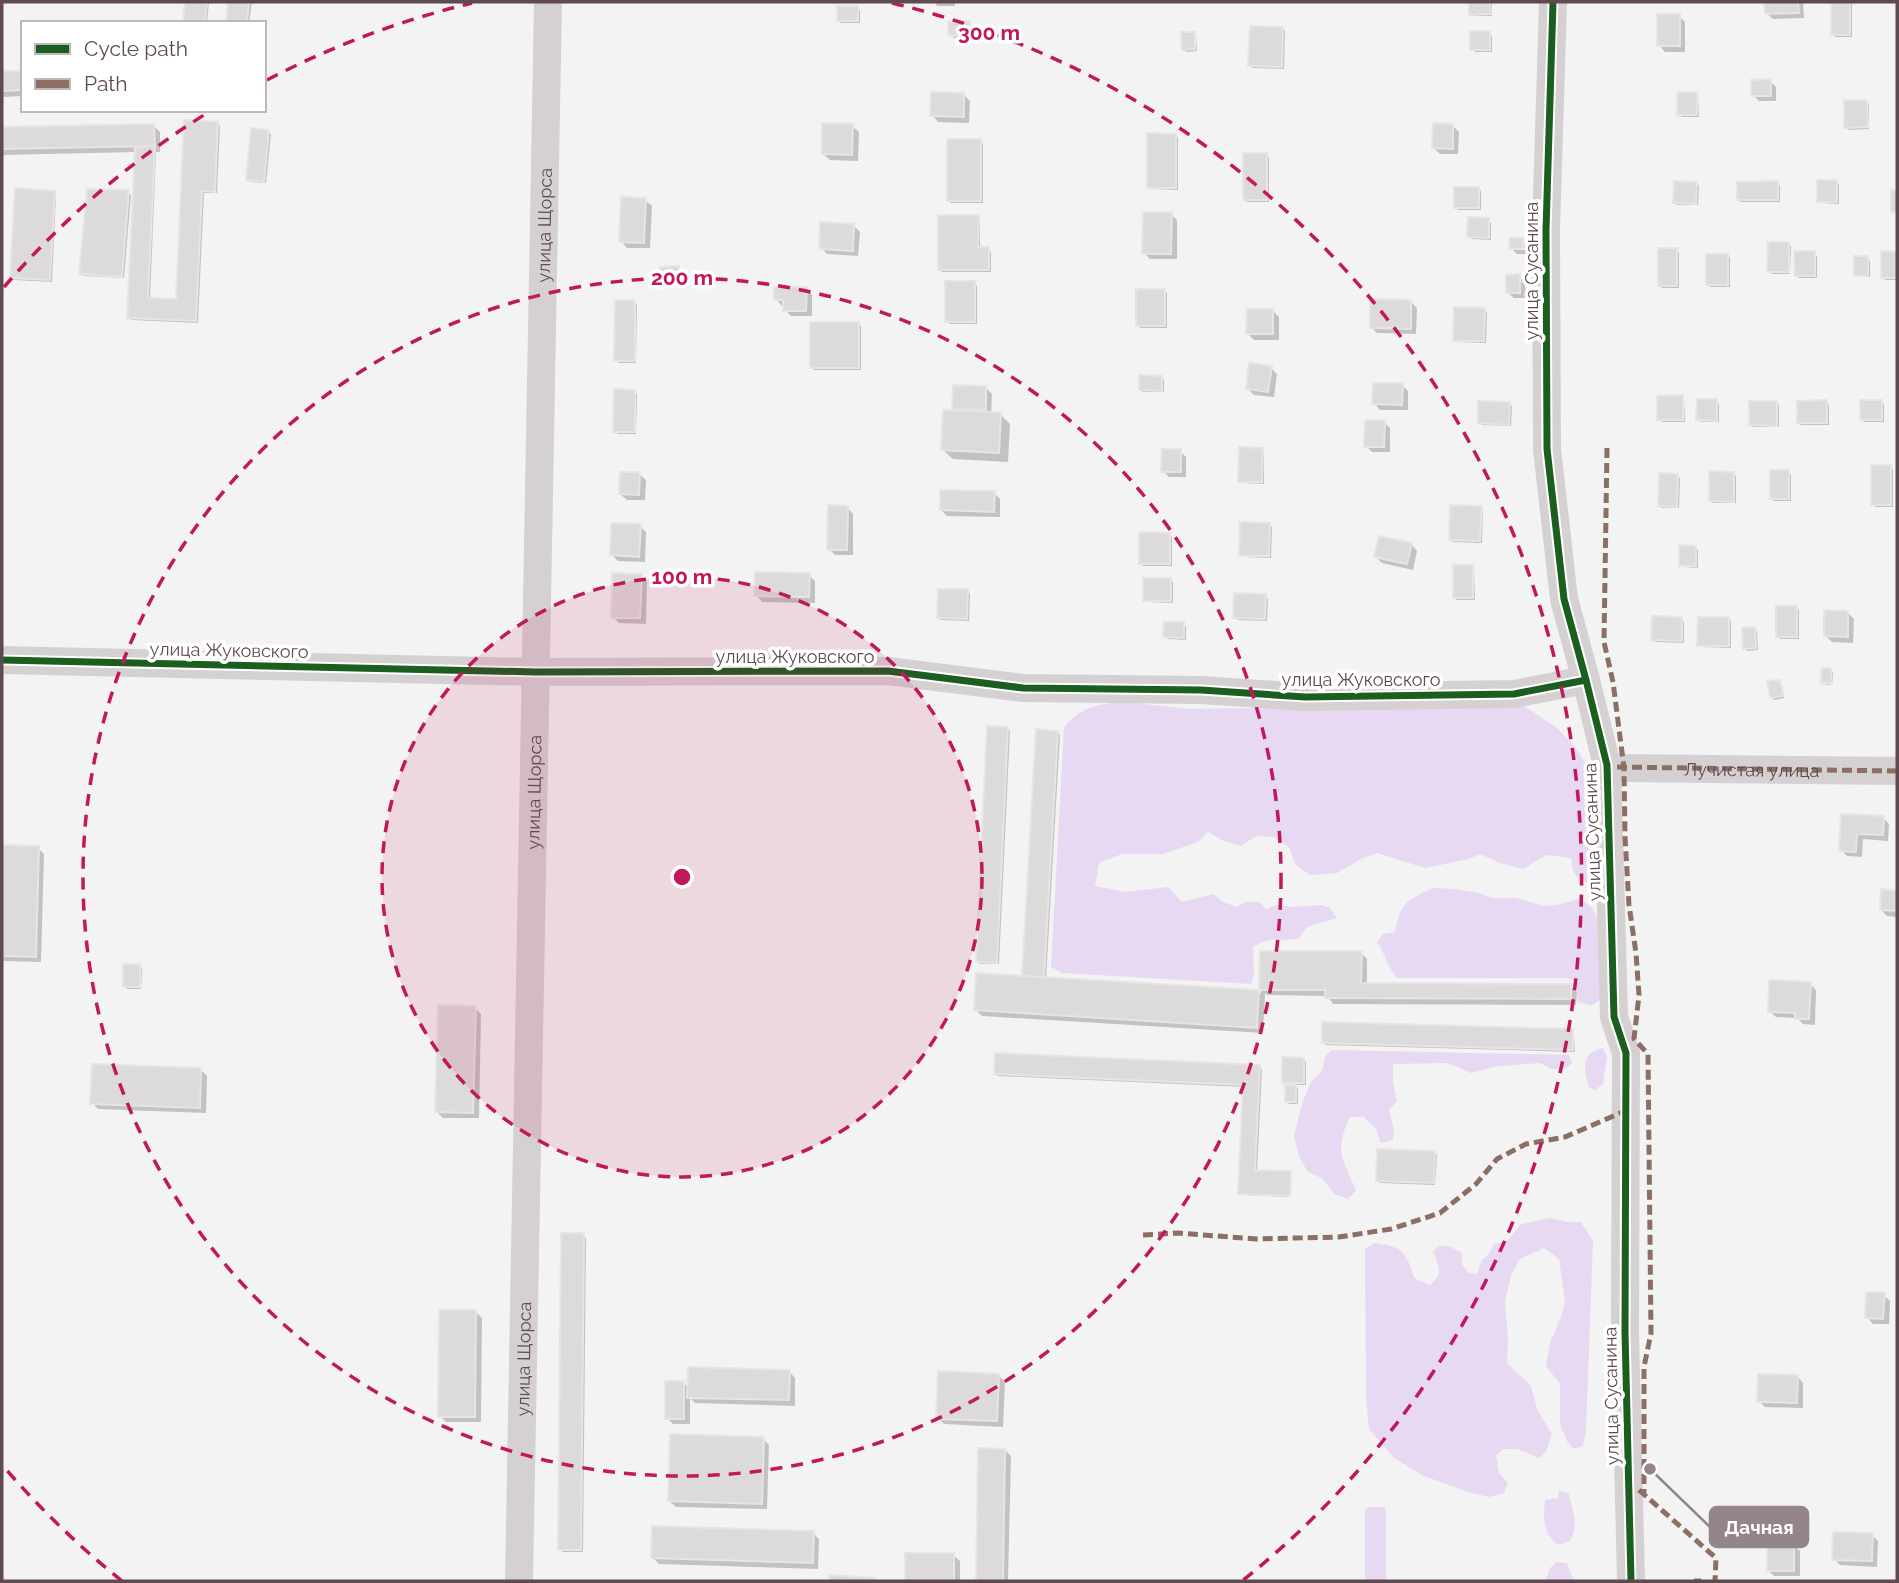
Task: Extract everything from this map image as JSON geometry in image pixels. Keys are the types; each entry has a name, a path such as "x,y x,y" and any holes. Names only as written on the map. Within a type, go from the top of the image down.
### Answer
{"street":[{"name":"улица Щорса","path":"519,1581 548,2"},
{"name":"улица Сусанина","path":"1553,2 1546,230 1547,449 1564,599 1607,765 1614,1017 1626,1053 1625,1332 1631,1581"},
{"name":"улица Жуковского","path":"2,660 536,672 888,671 1023,688 1201,690 1305,697 1514,694 1586,680"},
{"name":"Лучистая улица","path":"1607,765 1624,768 1897,771"}],"shaded area":[{"path":"1125,702 1191,709 1523,705 1558,729 1588,767 1595,787 1597,821 1588,837 1589,849 1595,860 1598,877 1589,883 1580,881 1573,871 1571,858 1546,855 1523,869 1480,854 1469,859 1425,868 1377,853 1337,873 1310,875 1296,865 1289,847 1274,837 1256,836 1241,846 1208,832 1198,842 1163,854 1122,854 1099,863 1095,886 1125,892 1168,887 1182,902 1213,894 1236,907 1246,902 1260,902 1266,909 1277,905 1322,905 1330,908 1337,918 1307,927 1299,938 1271,940 1253,947 1254,975 1251,984 1062,973 1051,967 1064,728 1083,711"},
{"path":"1433,888 1480,893 1492,898 1516,898 1543,906 1580,899 1592,908 1602,928 1600,999 1589,1005 1578,1002 1576,985 1573,980 1566,978 1397,978 1377,942 1383,934 1395,932 1406,903"},
{"path":"1603,1048 1607,1057 1603,1084 1595,1090 1589,1087 1586,1063 1590,1053"},
{"path":"1331,1050 1569,1055 1572,1063 1566,1068 1551,1069 1540,1063 1493,1067 1471,1073 1448,1063 1393,1064 1397,1101 1389,1110 1394,1131 1393,1140 1381,1143 1376,1129 1364,1117 1350,1117 1345,1128 1342,1154 1356,1190 1348,1199 1334,1194 1323,1179 1307,1171 1299,1156 1294,1136 1311,1082 1322,1071 1325,1057"},
{"path":"1550,1218 1581,1222 1593,1241 1586,1429 1583,1446 1573,1449 1567,1441 1560,1424 1560,1384 1546,1366 1550,1343 1565,1301 1559,1259 1544,1248 1520,1259 1511,1276 1505,1301 1507,1363 1531,1386 1537,1409 1552,1434 1546,1452 1539,1458 1518,1449 1503,1449 1496,1456 1499,1473 1508,1483 1504,1493 1489,1497 1424,1476 1394,1458 1369,1429 1366,1398 1365,1249 1374,1243 1397,1248 1405,1256 1414,1278 1430,1285 1439,1273 1433,1252 1438,1246 1449,1246 1462,1253 1462,1264 1468,1273 1477,1274 1482,1260 1494,1244 1507,1241 1521,1224"},
{"path":"1559,1491 1569,1493 1575,1522 1571,1540 1560,1545 1554,1542 1547,1532 1544,1513 1545,1500 1558,1498"},
{"path":"1368,1507 1384,1507 1386,1511 1386,1581 1365,1581 1365,1510"},
{"path":"1557,1562 1567,1563 1574,1581 1546,1581 1550,1568"}],"building":[{"path":"185,2 207,2 205,21 183,21"},
{"path":"228,2 249,2 247,21 226,21"},
{"path":"1469,2 1490,2 1491,14 1469,15"},
{"path":"1764,2 1798,2 1799,13 1765,14"},
{"path":"1831,2 1850,2 1850,35 1831,35"},
{"path":"837,6 858,6 858,21 837,21"},
{"path":"1657,14 1680,14 1680,46 1657,46"},
{"path":"970,21 971,35 949,36 948,22"},
{"path":"1250,26 1283,27 1282,67 1248,66"},
{"path":"1470,31 1490,31 1490,50 1470,50"},
{"path":"1181,32 1195,32 1195,49 1182,50"},
{"path":"2,71 21,71 21,90 2,91"},
{"path":"1771,79 1771,96 1751,96 1751,80"},
{"path":"931,92 964,93 964,117 930,116"},
{"path":"1677,92 1697,92 1697,115 1677,115"},
{"path":"1844,100 1867,100 1868,127 1844,128"},
{"path":"184,120 218,122 215,192 202,191 196,321 127,318 135,147 155,146 148,298 176,299"},
{"path":"822,123 853,124 852,155 822,154"},
{"path":"1433,123 1453,124 1453,149 1432,148"},
{"path":"154,124 155,146 2,149 2,127"},
{"path":"251,128 269,130 264,182 246,180"},
{"path":"1147,133 1176,134 1176,188 1147,188"},
{"path":"947,139 981,139 981,201 947,201"},
{"path":"1243,153 1267,153 1267,200 1243,200"},
{"path":"1817,180 1837,180 1837,202 1817,202"},
{"path":"1674,181 1697,182 1696,204 1673,203"},
{"path":"1778,181 1778,200 1737,200 1737,182"},
{"path":"1454,187 1479,187 1479,208 1454,208"},
{"path":"15,188 55,191 50,280 10,278"},
{"path":"87,189 129,190 122,277 79,274"},
{"path":"1891,190 1897,190 1897,212 1891,212"},
{"path":"621,197 646,198 644,243 619,242"},
{"path":"1143,212 1172,212 1171,254 1142,254"},
{"path":"938,215 979,215 978,247 989,247 989,270 938,270"},
{"path":"1468,217 1489,218 1489,238 1467,237"},
{"path":"820,222 854,224 853,251 819,249"},
{"path":"1510,238 1524,238 1523,249 1509,249"},
{"path":"1768,242 1789,242 1789,272 1767,272"},
{"path":"1658,248 1677,248 1677,286 1658,286"},
{"path":"1794,251 1815,251 1815,276 1795,276"},
{"path":"1881,251 1897,252 1897,278 1881,278"},
{"path":"1706,254 1728,254 1728,285 1706,285"},
{"path":"1854,256 1868,256 1868,276 1854,276"},
{"path":"679,266 679,284 660,284 660,267"},
{"path":"1520,274 1520,293 1506,293 1506,275"},
{"path":"945,281 975,281 975,322 945,322"},
{"path":"774,287 807,287 806,311 783,311 783,300 774,300"},
{"path":"1136,289 1165,289 1165,326 1136,326"},
{"path":"1370,299 1411,300 1411,329 1370,328"},
{"path":"615,300 635,300 635,361 614,361"},
{"path":"1454,307 1485,308 1484,341 1453,341"},
{"path":"1247,309 1273,309 1273,334 1246,334"},
{"path":"810,322 859,322 859,368 810,368"},
{"path":"1249,363 1272,366 1268,392 1246,389"},
{"path":"1139,375 1162,376 1162,391 1139,390"},
{"path":"1373,383 1403,383 1402,405 1372,404"},
{"path":"953,385 986,386 986,410 952,409"},
{"path":"614,389 635,390 635,432 613,432"},
{"path":"1683,395 1683,420 1657,420 1657,396"},
{"path":"1697,399 1717,399 1717,421 1696,420"},
{"path":"1827,400 1827,423 1797,423 1797,401"},
{"path":"1860,400 1882,400 1882,420 1860,420"},
{"path":"1478,401 1510,402 1509,425 1478,423"},
{"path":"1749,401 1777,401 1777,426 1749,425"},
{"path":"943,410 1001,412 999,453 941,450"},
{"path":"1365,420 1385,420 1384,447 1364,447"},
{"path":"1239,447 1263,448 1262,482 1238,482"},
{"path":"1162,449 1181,449 1181,472 1161,472"},
{"path":"1871,465 1891,465 1891,505 1871,505"},
{"path":"1770,470 1789,470 1789,499 1770,499"},
{"path":"1709,471 1734,472 1734,502 1709,501"},
{"path":"620,472 640,472 639,495 619,494"},
{"path":"1659,473 1678,474 1677,507 1658,506"},
{"path":"940,490 995,491 994,512 940,510"},
{"path":"828,505 848,506 847,550 827,550"},
{"path":"1450,505 1482,506 1480,541 1449,540"},
{"path":"1240,522 1270,523 1269,556 1239,556"},
{"path":"611,523 641,524 639,557 610,555"},
{"path":"1139,532 1170,533 1170,564 1139,564"},
{"path":"1379,536 1412,543 1407,564 1374,557"},
{"path":"1679,545 1696,546 1696,566 1679,566"},
{"path":"1453,565 1473,565 1473,598 1453,598"},
{"path":"755,572 810,573 809,597 754,596"},
{"path":"612,573 642,574 640,618 611,618"},
{"path":"1143,578 1171,578 1171,601 1143,601"},
{"path":"938,589 968,589 967,619 937,618"},
{"path":"1234,593 1266,594 1265,619 1233,618"},
{"path":"1776,606 1797,606 1797,637 1776,637"},
{"path":"1824,610 1848,611 1848,637 1824,636"},
{"path":"1652,616 1682,617 1682,641 1651,640"},
{"path":"1698,617 1729,617 1729,646 1697,646"},
{"path":"1164,622 1184,622 1184,638 1163,637"},
{"path":"1755,627 1756,648 1743,649 1742,628"},
{"path":"1821,668 1831,668 1832,683 1821,683"},
{"path":"1780,680 1783,696 1770,698 1767,681"},
{"path":"987,726 1008,727 997,963 976,962"},
{"path":"1036,729 1058,731 1044,977 1022,976"},
{"path":"1841,814 1884,816 1883,835 1857,834 1856,852 1839,851"},
{"path":"2,845 39,846 36,957 2,956"},
{"path":"1881,889 1897,891 1897,911 1880,910"},
{"path":"1260,951 1362,951 1361,983 1571,984 1571,999 1325,998 1325,990 1259,990"},
{"path":"123,964 140,964 140,987 123,987"},
{"path":"976,973 1259,990 1257,1028 974,1010"},
{"path":"1769,980 1811,982 1809,1019 1795,1019 1795,1013 1768,1012"},
{"path":"438,1005 476,1006 473,1113 435,1112"},
{"path":"1322,1022 1573,1029 1573,1050 1322,1043"},
{"path":"995,1053 1260,1065 1255,1170 1291,1171 1290,1196 1238,1194 1243,1085 994,1074"},
{"path":"1282,1057 1304,1058 1304,1083 1282,1083"},
{"path":"92,1064 201,1068 200,1108 90,1104"},
{"path":"1285,1084 1296,1085 1296,1102 1285,1102"},
{"path":"1377,1149 1435,1151 1434,1183 1376,1181"},
{"path":"561,1233 584,1233 581,1550 558,1550"},
{"path":"1866,1292 1885,1293 1883,1319 1865,1318"},
{"path":"439,1310 476,1310 475,1417 438,1417"},
{"path":"688,1367 790,1370 789,1400 687,1398"},
{"path":"938,1371 999,1374 997,1421 936,1419"},
{"path":"1758,1374 1798,1375 1797,1403 1757,1402"},
{"path":"665,1381 684,1381 684,1419 665,1419"},
{"path":"670,1434 764,1437 762,1504 668,1501"},
{"path":"978,1448 1005,1449 1003,1581 976,1581"},
{"path":"652,1526 814,1531 813,1563 651,1558"},
{"path":"1833,1532 1873,1533 1872,1561 1832,1560"},
{"path":"1767,1543 1794,1543 1794,1571 1767,1571"},
{"path":"905,1553 954,1553 954,1581 905,1581"},
{"path":"829,1575 875,1578 875,1581 829,1581"}],"marked path":[{"path":"1607,448 1604,642 1613,682 1624,768 1629,905 1639,995 1634,1039 1648,1054 1651,1333 1644,1367 1644,1494"},
{"path":"1617,767 1897,771"},
{"path":"1143,1235 1178,1233 1256,1239 1339,1237 1391,1229 1440,1213 1476,1184 1497,1159 1526,1144 1565,1137 1625,1111"},
{"path":"1639,1490 1716,1558 1715,1581"},
{"path":"1694,1581 1701,1581"}],"cycle path":[{"path":"1553,2 1546,230 1547,449 1564,599 1607,765 1614,1017 1626,1053 1625,1332 1631,1581"},
{"path":"2,660 536,672 888,671 1023,688 1201,690 1305,697 1514,694 1586,680"}],"place":[{"name":"Дачная","path":"1650,1469"}]}
